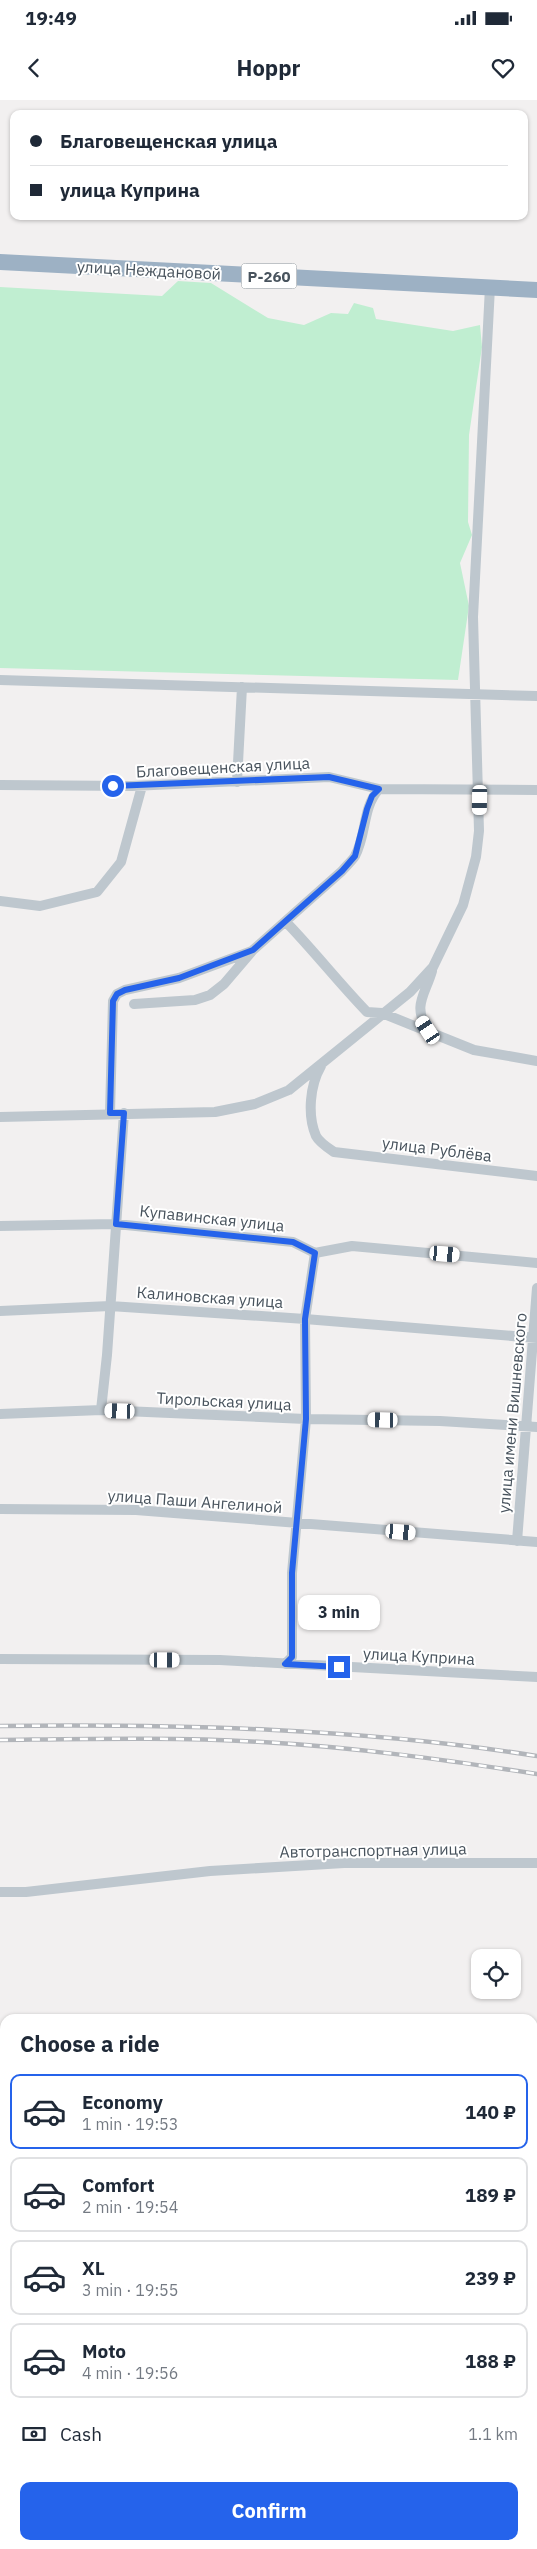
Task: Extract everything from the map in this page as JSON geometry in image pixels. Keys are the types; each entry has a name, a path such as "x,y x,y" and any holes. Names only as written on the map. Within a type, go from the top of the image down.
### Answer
{"highway":[{"name":"улица Неждановой","path":"0,262 537,290"}],"street":[{"path":"428,1030 421,1019 418,1009 433,967 450,936 470,882 479,831 473,617 475,548 490,287"},
{"path":"0,680 476,696 537,696"},
{"path":"237,782 242,687"},
{"name":"Благовещенская улица","path":"0,785 142,786 329,777 379,789 537,790"},
{"path":"0,901 40,906 97,892 121,862 142,786"},
{"path":"134,1004 195,1000 210,995 236,971 253,950 342,871 355,856 367,809 372,796 379,789"},
{"path":"286,922 318,955 339,984 367,1012 382,1013 474,1050 537,1061"},
{"path":"110,1113 113,1001 117,994 125,990 179,978 253,950"},
{"path":"228,961 236,971"},
{"path":"0,1117 214,1112 255,1104 289,1090 410,992 433,967"},
{"name":"улица Рублёва","path":"324,1061 314,1077 311,1098 312,1120 317,1138 334,1152 537,1176"},
{"path":"100,1410 110,1306 124,1113"},
{"name":"Купавинская улица","path":"0,1226 116,1224 293,1242 315,1253"},
{"path":"285,1664 292,1657 292,1573 306,1419 305,1319 315,1253 352,1246 537,1263"},
{"name":"улица имени Вишневского","path":"517,1541 535,1338 537,1288"},
{"name":"Калиновская улица","path":"0,1312 110,1306 305,1319 535,1338"},
{"name":"Тирольская улица","path":"0,1414 100,1410 306,1419 440,1421 537,1427"},
{"name":"улица Паши Ангелиной","path":"0,1510 136,1510 537,1542"},
{"name":"улица Куприна","path":"0,1659 220,1660 537,1677"},
{"name":"Автотранспортная улица","path":"0,1892 26,1892 210,1871 344,1863 537,1863"}],"green space":[{"path":"178,281 211,283 268,318 304,325 331,313 348,314 354,303 373,308 376,319 453,331 480,325 482,347 469,435 468,522 472,535 460,563 469,606 458,680 0,668 0,287 162,296"}],"railway":[{"path":"0,1726 135,1726 269,1730 404,1739 537,1756"},
{"path":"0,1740 164,1739 262,1742 400,1755 537,1774"}],"route":[{"path":"113,786 329,777 379,789 372,796 367,809 355,856 342,871 253,950 179,978 125,990 117,994 113,1001 110,1113 124,1113 116,1224 293,1242 315,1253 305,1319 306,1419 292,1573 292,1657 285,1664 339,1667"}]}
